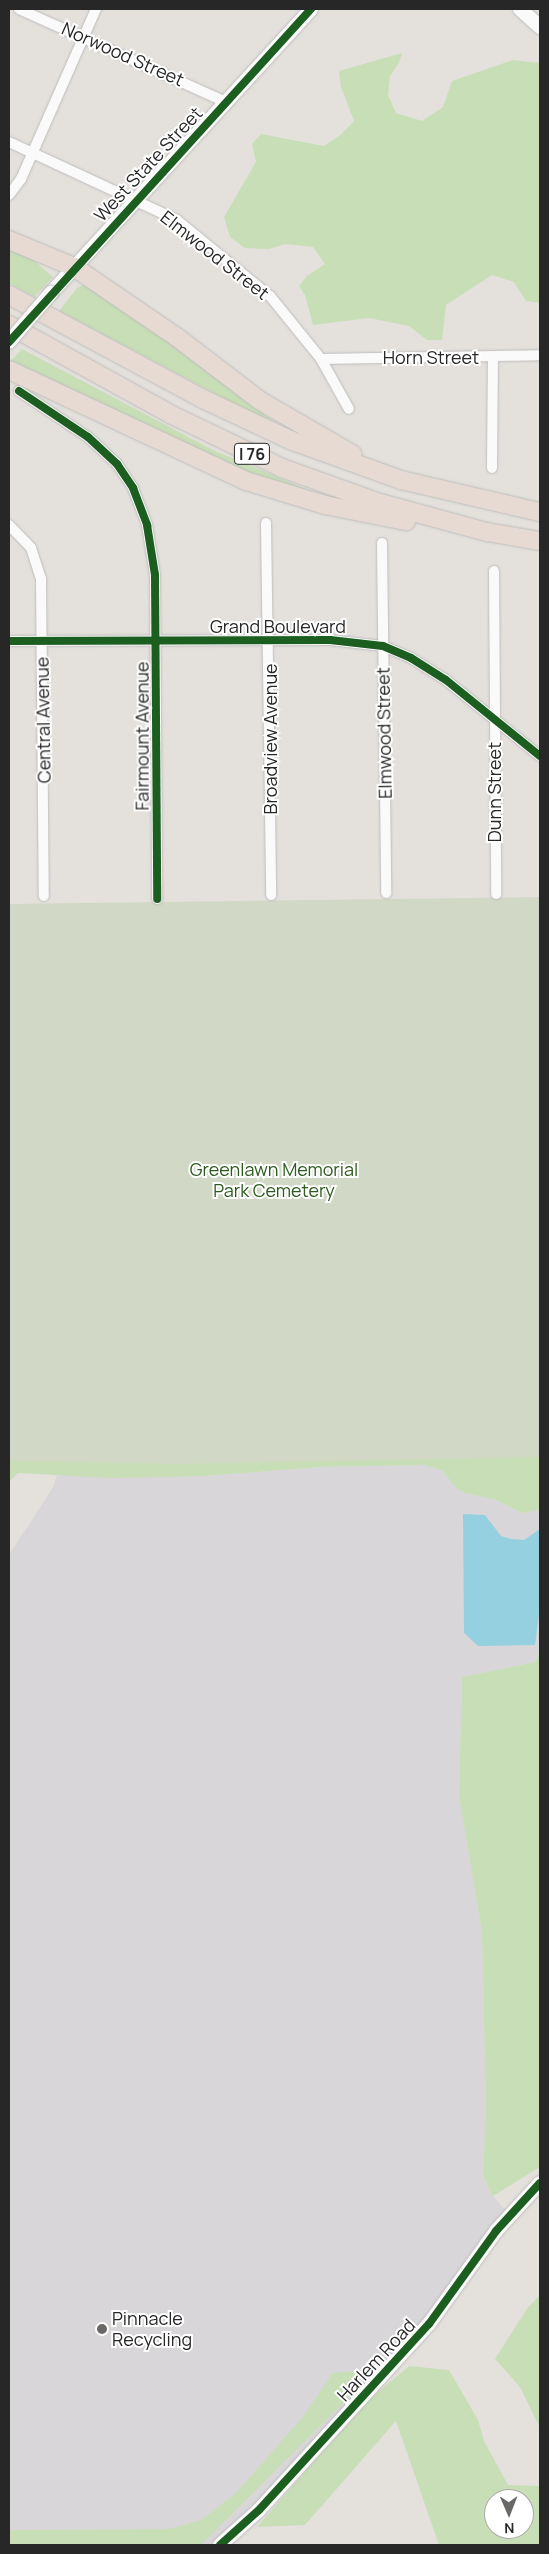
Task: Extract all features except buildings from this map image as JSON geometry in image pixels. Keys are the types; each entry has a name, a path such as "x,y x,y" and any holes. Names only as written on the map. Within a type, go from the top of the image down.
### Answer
{"highway":[{"path":"9,240 74,267 178,338 260,400 401,480"},
{"name":"I 76","path":"9,295 265,429 347,463 401,480 540,512"},
{"name":"I 76","path":"9,325 172,415 282,468 380,503 513,537 540,541"},
{"path":"9,370 225,473 282,493 367,514 513,537"}],"street":[{"name":"Norwood Street","path":"19,9 226,102"},
{"path":"9,195 21,179 96,9"},
{"name":"West State Street","path":"9,342 74,267 311,9"},
{"path":"520,9 540,27"},
{"name":"Elmwood Street","path":"9,142 136,199 176,220 270,296 321,359 349,409"},
{"name":"Horn Street","path":"321,359 540,355"},
{"path":"492,468 493,356"},
{"name":"Fairmount Avenue","path":"19,391 102,449 133,488 152,545 156,641 157,899"},
{"name":"Broadview Avenue","path":"266,522 270,640 272,895"},
{"name":"Central Avenue","path":"9,525 24,538 38,564 43,600 44,896"},
{"name":"Elmwood Street","path":"382,543 386,893"},
{"name":"Dunn Street","path":"494,571 496,894"},
{"name":"Grand Boulevard","path":"9,641 330,640 383,646 429,669 494,717 540,756"},
{"name":"Harlem Road","path":"220,2545 266,2503 429,2324 496,2231 540,2183"}],"shaded area":[{"path":"424,1465 443,1471 455,1487 465,1493 496,1500 522,1513 540,1510 540,1651 535,1662 462,1677 459,1796 482,1933 486,2110 483,2176 493,2196 509,2214 456,2290 220,2545 9,2545 9,1555 52,1489 57,1475 205,1476 321,1467"}],"green space":[{"path":"402,53 399,63 390,76 388,95 396,113 422,121 443,107 452,81 513,60 540,63 540,303 526,301 514,282 492,275 446,305 442,340 427,340 409,326 369,318 313,325 305,295 299,286 307,276 325,264 313,247 285,244 269,249 245,248 230,237 224,217 256,162 252,144 261,134 324,146 339,136 354,121 341,87 339,71"},
{"path":"9,246 24,252 53,277 34,297 9,283"},
{"path":"89,282 273,421 242,408 59,311 77,288"},
{"path":"22,349 213,450 351,508 217,463 10,362"},
{"name":"Greenlawn Memorial Park Cemetery","path":"540,897 540,1457 179,1464 9,1461 9,904"},
{"path":"540,1447 540,1510 522,1513 496,1500 465,1493 455,1487 443,1471 424,1465 321,1467 205,1476 111,1478 18,1473 9,1482 9,1455"},
{"path":"540,1651 540,2167 493,2196 483,2176 486,2110 482,1933 459,1796 462,1677 535,1662"},
{"path":"540,2295 540,2428 520,2387 495,2359 528,2307"},
{"path":"409,2366 449,2370 478,2420 484,2441 508,2485 540,2486 540,2545 439,2545 396,2421 305,2525 257,2527 363,2405"},
{"path":"356,2371 357,2383 347,2399 201,2545 9,2545 9,2530 169,2529 201,2520 236,2493 302,2418 333,2373"}],"water":[{"path":"463,1514 485,1515 501,1536 511,1539 524,1540 540,1529 540,1606 535,1645 478,1646 464,1633"}],"cycle path":[{"path":"9,342 311,9"},
{"path":"19,391 88,437 117,464 133,488 147,525 155,575 157,899"},
{"path":"9,641 330,640 383,646 411,658 446,680 540,756"},
{"path":"220,2545 259,2510 429,2324 496,2231 540,2183"}],"place":[{"name":"Pinnacle Recycling","path":"102,2329"}]}
